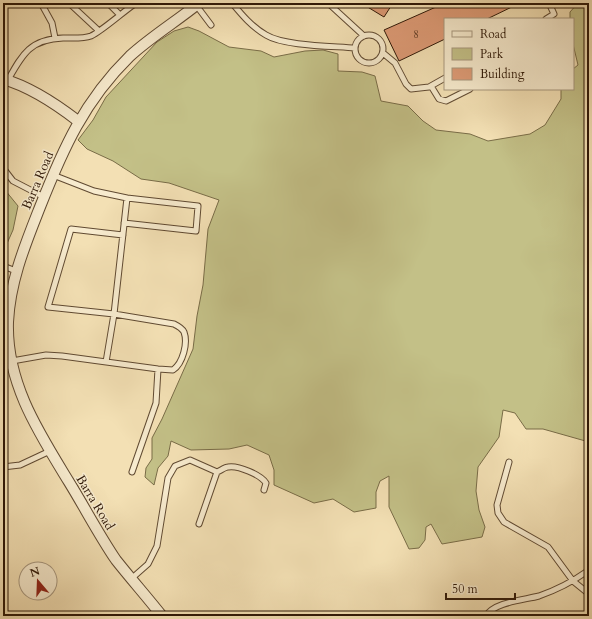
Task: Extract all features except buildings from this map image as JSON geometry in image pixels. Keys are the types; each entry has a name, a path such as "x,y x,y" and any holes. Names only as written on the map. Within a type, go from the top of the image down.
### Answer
{"street":[{"name":"Barra Road","path":"162,616 131,579 99,533 50,451 25,404 8,362 9,306 16,271 44,196 78,121 100,89 132,55 198,4"},
{"path":"6,80 43,96 78,121"}],"lane":[{"path":"41,3 52,23 55,38"},
{"path":"69,3 98,30"},
{"path":"108,3 120,15"},
{"path":"6,80 24,53 36,44 55,38 90,36 136,3"},
{"path":"232,3 252,25 267,36 284,41 355,48"},
{"path":"328,3 364,36"},
{"path":"549,3 556,17"},
{"path":"198,4 211,25"},
{"path":"371,35 379,39 384,47 383,53 375,62 366,63 358,58 355,48 359,40 364,36 371,35"},
{"path":"383,53 395,63 406,84 411,89 431,86 444,79"},
{"path":"431,86 438,99 446,101 468,90"},
{"path":"3,168 13,181 44,196"},
{"path":"53,175 94,191 127,198 198,206 196,231 124,223"},
{"path":"106,362 114,314 127,198"},
{"path":"8,362 46,356 173,370 180,363 184,333 182,328 174,324 114,314 48,307 70,229 123,235"},
{"path":"3,266 16,271"},
{"path":"132,472 156,404 158,369"},
{"path":"3,467 20,465 50,451"},
{"path":"131,579 148,564 157,546 168,478 175,466 190,460 217,472"},
{"path":"509,462 497,505 498,513 504,522 548,547 573,581 589,594"},
{"path":"199,524 217,472 228,467 238,468 262,478 266,483 264,490"},
{"path":"486,616 494,608 540,595 573,581 586,572 589,573"}],"green space":[{"path":"3,3 5,3 7,26 3,48"},
{"path":"578,3 589,3 589,442 543,429 526,429 515,413 503,410 499,437 478,467 476,491 479,510 485,527 482,537 442,544 431,524 426,527 425,540 419,548 409,549 389,507 389,476 380,481 376,492 376,508 354,512 333,499 314,503 274,485 274,470 269,455 247,445 229,449 191,450 171,441 168,456 158,468 154,485 145,477 146,468 152,459 152,438 193,349 203,285 208,229 219,200 169,183 141,179 113,161 87,149 78,140 93,120 106,97 157,42 174,31 188,27 199,31 229,47 261,51 274,57 305,51 323,50 338,54 338,71 362,72 375,76 381,101 408,106 423,121 436,130 470,134 488,141 530,134 545,125 561,99 561,90 574,90 574,68 578,65 574,48 574,18 570,18 570,12"},
{"path":"3,190 5,190 18,206 13,230 5,248 3,247"}]}
